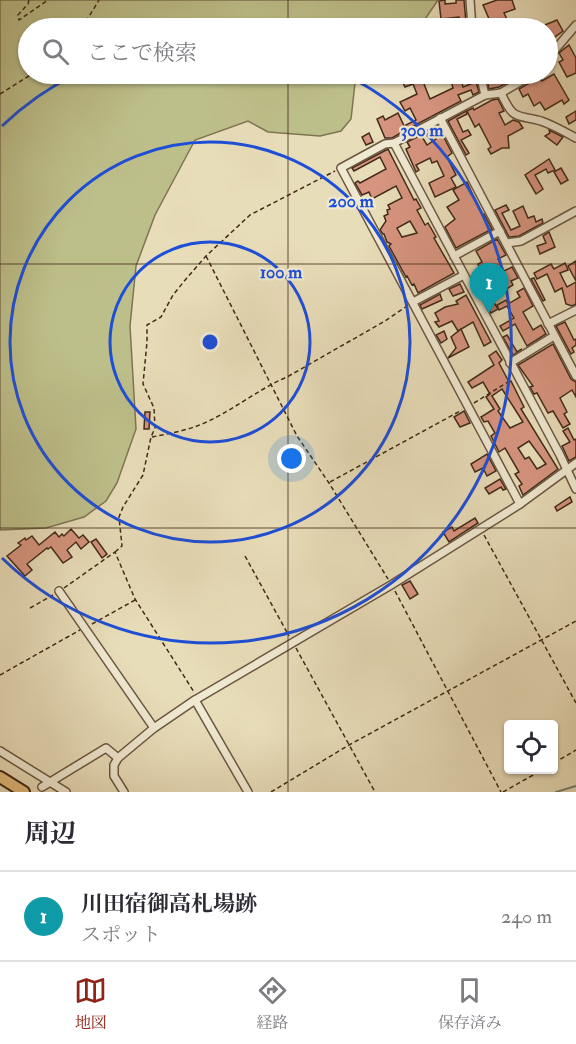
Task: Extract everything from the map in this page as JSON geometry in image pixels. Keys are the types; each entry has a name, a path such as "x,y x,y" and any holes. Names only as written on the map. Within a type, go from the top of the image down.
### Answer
{"highway":[{"path":"0,777 24,792"}],"street":[{"path":"470,0 471,18"},
{"path":"558,46 576,25"},
{"path":"482,84 485,95"},
{"path":"516,84 501,93 485,95 341,168 520,504"},
{"path":"501,93 509,110 523,118 540,121 576,138"},
{"path":"440,118 576,376"},
{"path":"394,143 576,489"},
{"path":"507,243 520,241 576,211"},
{"path":"454,256 500,231"},
{"path":"413,302 464,275"},
{"path":"548,324 576,310"},
{"path":"510,363 554,336"},
{"path":"124,792 114,776 114,765 118,758 154,728 195,700 392,585 520,504 576,463"},
{"path":"59,591 154,728"},
{"path":"195,700 248,792"},
{"path":"42,788 106,748 118,758"},
{"path":"0,751 66,792"}],"path":[{"path":"19,18 18,15 28,4 28,0"},
{"path":"23,18 48,0"},
{"path":"88,18 99,0"},
{"path":"0,94 18,83"},
{"path":"30,608 59,591 122,546 119,517 143,475 155,428 154,408 143,384 147,325 161,317 174,295 206,256 250,215 341,168"},
{"path":"206,256 297,436 392,585 502,792 535,774"},
{"path":"151,438 197,426 229,410 270,384 385,321 413,302"},
{"path":"329,483 468,407 518,375"},
{"path":"481,528 576,703"},
{"path":"115,552 135,599 188,680 194,691 195,700"},
{"path":"245,556 375,792"},
{"path":"0,675 135,599"},
{"path":"271,792 349,746 576,621"},
{"path":"558,761 576,750"}],"green space":[{"path":"0,0 438,0 426,18 18,18 18,84 355,84 351,119 341,131 320,136 268,132 248,121 195,140 155,215 136,266 130,326 136,429 117,483 106,501 84,517 46,528 0,530"}],"building":[{"path":"445,0 445,4 464,0 466,18 441,18 439,1"},
{"path":"497,0 512,0 515,9 504,13 506,18 489,18 483,5"},
{"path":"558,22 563,31 558,35"},
{"path":"569,45 576,58 576,73 567,77 559,62 563,60 559,53"},
{"path":"558,81 569,100 564,104 562,100 545,110 540,102 534,106 528,94 523,97 519,89 528,84 558,84"},
{"path":"413,84 424,84 430,99 453,88 452,84 462,84 463,87 477,84 479,92 473,95 471,90 458,95 461,101 406,130 404,126 416,120 410,108 405,111 400,102 417,94"},
{"path":"488,84 505,84 499,87 489,89"},
{"path":"498,99 504,111 499,113 505,125 513,120 519,122 523,128 508,136 509,148 502,148 491,154 488,149 491,147 479,124 475,127 467,111"},
{"path":"466,111 467,114 457,119 463,132 468,130 471,135 461,140 469,153 466,155 448,121"},
{"path":"576,111 576,120 569,124 566,117"},
{"path":"398,113 406,130 392,138 385,138 377,119 383,116 385,120"},
{"path":"438,126 452,153 447,157 456,175 451,178 456,187 435,197 429,183 444,176 437,161 432,163 430,158 416,165 419,170 416,172 406,149 410,147 407,142 421,135 427,145 436,139 431,130"},
{"path":"549,130 563,137 557,145 545,136 550,133"},
{"path":"369,133 373,142 366,145 362,137"},
{"path":"388,149 414,200 416,199 421,208 417,210 425,225 428,223 454,273 418,293 414,284 412,285 406,277 389,246 391,244 387,242 380,230 386,221 384,216 390,209 388,205 402,198 396,186 372,199 369,192 362,195 355,183 358,181 360,183 386,169 380,157 354,171 352,168","holes":["410,221 417,233 402,237 397,228"]},
{"path":"549,159 555,170 548,173 546,169 535,175 543,189 536,194 525,175"},
{"path":"561,168 568,180 561,184 554,172"},
{"path":"467,182 482,215 484,214 492,229 456,248 445,227 455,219 447,207 459,200 453,190"},
{"path":"506,205 509,210 502,213 511,230 520,226 513,211 523,206 528,218 534,216 536,222 542,219 543,223 519,236 509,237 495,210"},
{"path":"549,232 555,247 540,254 537,246 546,243 543,236"},
{"path":"497,239 506,255 498,259 504,271 512,267 518,278 511,281 513,285 503,291 489,264 480,269 478,264 482,262 476,251"},
{"path":"576,261 576,281 568,266"},
{"path":"565,263 568,270 560,273 567,287 576,282 576,304 572,306 566,304 562,288 555,292 547,274 537,279 534,273 551,264 554,269"},
{"path":"479,278 498,309 491,313 474,281"},
{"path":"534,278 545,300 543,301 531,279"},
{"path":"460,284 464,292 453,296 449,289"},
{"path":"524,288 533,306 523,312 533,330 541,325 546,334 527,346 515,324 503,331 500,326 514,318 507,306 499,310 497,305 506,300 508,304 520,297 517,292"},
{"path":"440,294 442,300 422,309 420,305"},
{"path":"466,295 491,342 484,346 473,322 458,331 452,321 439,327 435,322 439,321 435,313 445,307 458,304 456,301"},
{"path":"565,322 574,340 576,339 576,345 572,348 574,352 571,354 556,326"},
{"path":"461,329 469,347 448,358 456,348 451,337"},
{"path":"444,331 447,339 441,343 436,335"},
{"path":"507,335 517,352 522,349 513,355 503,337"},
{"path":"553,344 571,379 576,382 576,397 572,390 560,398 567,412 564,414 570,424 563,428 553,411 548,413 537,393 534,394 530,387 533,386 518,365"},
{"path":"496,351 502,360 499,363 524,407 521,409 558,469 523,495 519,486 522,484 515,474 519,472 505,448 499,452 491,436 495,433 488,421 484,422 481,417 494,409 486,397 490,394 483,382 472,388 468,382 494,365 489,356","holes":["502,389 523,422 510,428 498,411 500,409 492,396","529,441 546,464 537,469 529,457 525,459 518,448"]},
{"path":"464,411 470,423 460,427 454,417"},
{"path":"145,412 150,412 149,429 144,429"},
{"path":"568,428 574,440 576,439 576,457 569,461 562,446 570,442 563,431"},
{"path":"487,454 496,471 487,476 483,468 475,472 471,464"},
{"path":"500,479 506,489 503,490 501,487 489,494 485,488"},
{"path":"570,497 572,502 557,511 555,507"},
{"path":"475,518 478,523 449,542 443,532 452,527 454,531"},
{"path":"71,529 79,538 83,535 89,542 81,549 76,542 67,550 72,557 63,563 51,547 47,548 27,564 32,570 25,576 7,556 21,545 18,543 25,538 26,540 32,536 39,545 55,532 59,537 62,534 64,536"},
{"path":"96,539 107,554 102,558 91,542"},
{"path":"410,581 418,594 410,599 402,585"}],"waterway":[{"path":"556,792 576,786"}],"place":[{"name":"川田宿御高札場跡","path":"489,313"}]}
